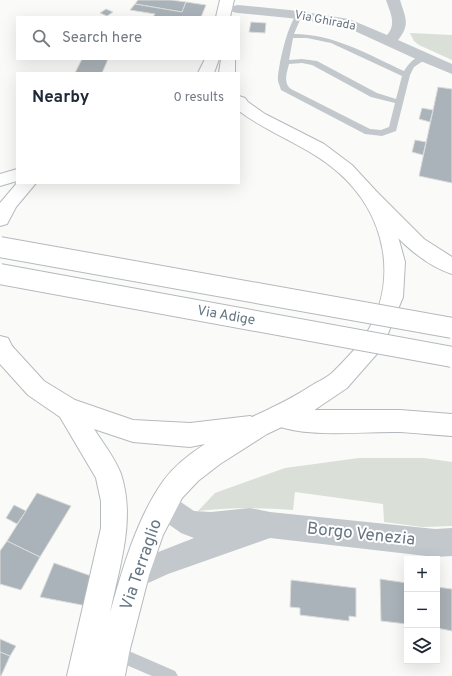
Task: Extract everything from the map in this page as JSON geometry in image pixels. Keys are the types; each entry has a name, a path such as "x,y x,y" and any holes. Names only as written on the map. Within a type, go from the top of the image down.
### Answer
{"main road":[{"path":"223,16 227,0"},
{"path":"206,72 212,60"},
{"path":"227,72 228,60"},
{"name":"Via Terraglio","path":"112,664 135,575 151,529 163,504 173,489 189,472 210,455 268,421 299,407 339,381 374,341 393,297 395,262 385,222 371,197 346,169 318,148 259,118 240,103"},
{"name":"Via Terraglio","path":"240,122 287,133"},
{"path":"0,180 16,174"},
{"path":"0,219 9,203 26,184"},
{"path":"371,197 406,236 426,253 452,266"},
{"name":"Via Adige","path":"0,248 452,328"},
{"name":"Via Adige","path":"0,274 452,357"},
{"name":"Via Terraglio","path":"1,350 36,388 68,409 133,431 190,435 268,421"},
{"name":"Via Terraglio","path":"68,409 108,474 114,501 114,528 82,676"},
{"path":"268,421 400,421 452,425"}],"street":[{"path":"380,26 392,18 394,4"},
{"path":"390,41 400,27 400,18 394,4"},
{"name":"Via Ghirada","path":"238,9 299,15 380,26 390,41 452,69"},
{"name":"Borgo Venezia","path":"163,504 190,524 211,525 250,521 270,525 435,543 452,542"},
{"name":"Borgo Venezia","path":"135,575 161,562 246,535 270,525"}],"lane":[{"path":"299,15 290,36 282,80 284,88 368,132 382,133 389,132 393,129 406,75 411,66 423,57"},
{"path":"290,36 308,36 333,41 406,75"},
{"path":"286,62 314,63 374,95 400,102"},
{"path":"112,664 170,676"}],"shaded area":[{"path":"410,33 452,35 452,60 419,45 414,41"},
{"path":"359,458 424,458 452,462 452,526 422,527 384,522 383,504 295,492 293,510 246,508 198,511 215,493 285,468"}],"building":[{"path":"138,0 171,0 186,2 182,12 135,4"},
{"path":"186,2 206,5 201,16 154,16 155,14 130,10 135,4 182,12"},
{"path":"106,9 113,12 107,16 100,13"},
{"path":"251,22 266,23 265,33 249,32"},
{"path":"82,60 108,60 102,72 76,72"},
{"path":"438,87 452,89 452,183 419,176"},
{"path":"422,108 433,110 430,122 419,119"},
{"path":"415,140 426,142 423,155 412,152"},
{"path":"37,493 71,506 40,557 7,541"},
{"path":"14,505 26,511 17,524 6,518"},
{"path":"7,541 40,557 21,590 0,584 0,551"},
{"path":"54,563 94,577 87,606 40,597"},
{"path":"380,579 404,583 404,624 381,621"},
{"path":"291,580 356,588 356,617 349,616 349,621 300,615 300,608 290,607"},
{"path":"440,587 452,589 452,631 440,629"},
{"path":"0,639 16,646 10,656 0,652"},
{"path":"0,652 10,656 1,676 0,676"}]}
